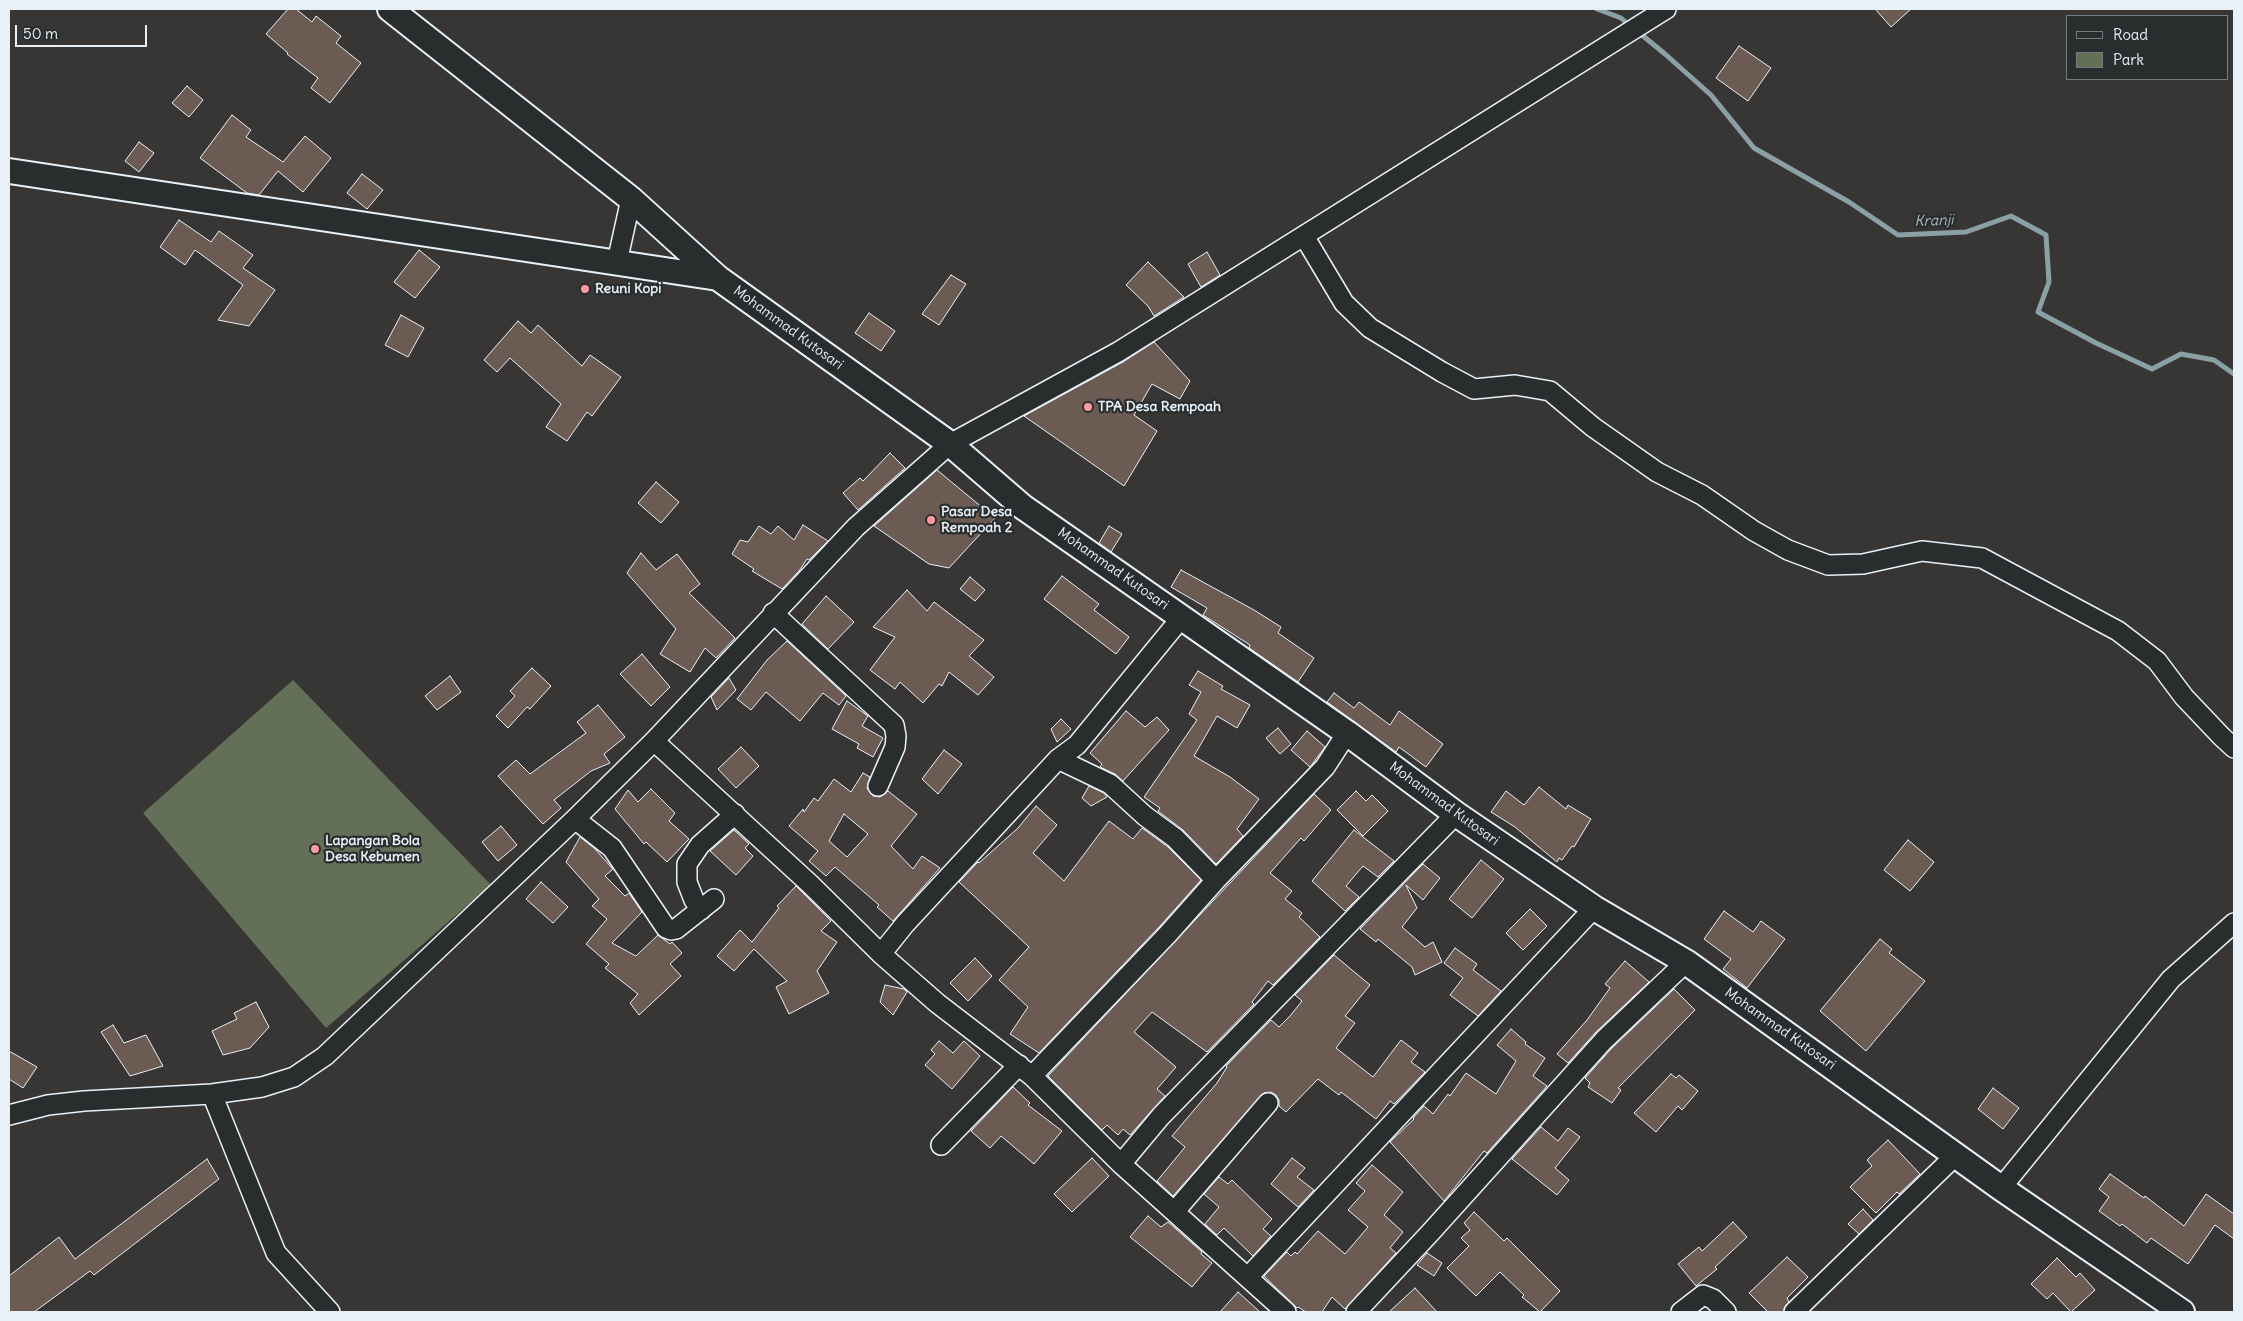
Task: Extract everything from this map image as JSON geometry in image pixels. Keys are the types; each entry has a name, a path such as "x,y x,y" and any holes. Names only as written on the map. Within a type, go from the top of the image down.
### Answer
{"street":[{"name":"Mohammad Kutosari","path":"390,9 631,199 718,278 950,444 1024,507 1347,734 1456,814 1594,908 1686,962 1957,1154 2001,1188 2182,1312"},
{"path":"9,1116 48,1106 84,1101 212,1094 262,1087 294,1077 325,1056 575,819 654,741 856,527 950,444 1118,352 1666,9"},
{"path":"9,171 718,278"},
{"path":"617,262 631,199"},
{"path":"1304,236 1344,303 1370,328 1442,372 1474,389 1515,385 1550,391 1593,427 1657,472 1702,495 1754,531 1788,550 1828,565 1863,564 1922,551 1982,558 2118,631 2150,655 2157,661 2184,697 2234,748"},
{"path":"773,613 894,725 896,736 894,747 878,786"},
{"path":"881,954 905,924 1058,759 1077,745 1182,617"},
{"path":"941,1145 1026,1071 1216,880 1325,768 1347,734"},
{"path":"654,741 810,884 881,954 937,1003 1026,1071 1121,1164 1286,1312"},
{"path":"1058,759 1110,784 1145,816 1175,838 1216,880"},
{"path":"575,819 612,848 666,928 676,929 707,905 694,900 687,882 687,864 700,845 735,814"},
{"path":"1121,1164 1161,1116 1456,814"},
{"path":"1248,1278 1594,908"},
{"path":"2001,1188 2171,979 2234,923"},
{"path":"1356,1312 1424,1240 1604,1040 1686,962"},
{"path":"212,1094 276,1253 330,1312"},
{"path":"1174,1211 1268,1104"},
{"path":"1794,1312 1957,1154"},
{"path":"1681,1312 1704,1295 1713,1299 1726,1312"}],"green space":[{"name":"Lapangan Bola Desa Kebumen","path":"293,680 491,885 326,1028 143,813"}],"building":[{"path":"288,9 296,9 312,22 316,16 341,36 336,43 361,63 330,103 311,88 318,78 287,54 266,34"},
{"path":"1875,9 1911,9 1891,27"},
{"path":"1739,46 1771,68 1748,101 1716,78"},
{"path":"187,86 203,100 189,117 172,103"},
{"path":"232,115 251,130 246,137 283,162 305,136 331,158 303,192 278,171 259,195 247,193 200,158"},
{"path":"139,142 154,153 139,172 125,161"},
{"path":"362,174 383,190 367,209 347,193"},
{"path":"179,220 211,242 219,231 253,255 243,268 275,290 249,326 218,320 243,285 195,250 185,265 160,247"},
{"path":"419,250 440,267 415,298 394,282"},
{"path":"1207,252 1220,275 1201,287 1188,264"},
{"path":"1148,262 1184,297 1154,316 1148,306 1126,285"},
{"path":"951,275 966,284 939,325 922,314"},
{"path":"869,313 895,331 881,351 855,333"},
{"path":"401,315 424,328 408,357 385,345"},
{"path":"518,321 531,333 538,325 582,366 590,355 621,377 592,416 587,412 567,441 546,427 561,404 510,358 497,372 484,360"},
{"name":"TPA Desa Rempoah","path":"1154,342 1190,381 1180,399 1152,384 1134,415 1157,431 1124,486 1024,416 1123,362"},
{"path":"890,453 905,468 858,510 843,493 860,478 863,481"},
{"name":"Pasar Desa Rempoah 2","path":"937,470 995,518 949,568 929,564 874,526"},
{"path":"656,482 679,502 661,523 638,503"},
{"path":"803,525 828,541 809,560 807,559 799,571 782,589 752,571 754,569 732,554 740,540 748,542 759,526 771,534 778,526 794,540"},
{"path":"1109,526 1122,534 1111,552 1099,543"},
{"path":"641,553 656,570 677,554 700,584 689,593 735,638 716,658 705,648 690,672 660,654 676,629 627,573"},
{"path":"1181,570 1281,627 1278,633 1314,658 1298,682 1249,648 1250,645 1203,615 1207,608 1171,587"},
{"path":"1062,576 1099,604 1094,610 1129,637 1116,654 1044,599"},
{"path":"970,577 985,590 975,601 960,589"},
{"path":"907,590 927,611 934,602 984,640 969,656 994,677 978,695 949,672 942,686 939,684 923,703 900,682 895,689 870,670 895,637 873,627"},
{"path":"826,596 854,622 828,649 802,624"},
{"path":"787,641 846,696 839,705 823,693 800,721 766,692 751,710 737,699 767,660"},
{"path":"642,654 670,687 651,706 620,674"},
{"path":"532,668 551,686 530,709 527,707 508,728 496,716 515,696 510,691"},
{"path":"1198,671 1223,686 1221,689 1250,705 1237,728 1217,716 1194,756 1230,777 1259,799 1237,829 1243,836 1216,864 1183,830 1158,811 1160,808 1144,797 1197,720 1189,714 1201,692 1189,685"},
{"path":"450,676 461,692 437,710 425,696"},
{"path":"729,678 736,690 717,710 711,697"},
{"path":"1334,693 1354,708 1359,702 1390,725 1399,711 1443,744 1426,767 1399,747 1396,752 1327,702"},
{"path":"847,701 868,716 862,726 883,738 873,757 857,748 859,744 832,729"},
{"path":"598,705 625,737 604,754 610,763 591,771 554,800 561,808 543,824 498,776 516,760 530,774 586,733 577,722"},
{"path":"1126,711 1145,727 1157,717 1169,730 1123,781 1115,774 1100,767 1102,764 1090,753"},
{"path":"1061,719 1071,729 1057,742 1051,729"},
{"path":"1278,728 1291,744 1280,754 1266,738"},
{"path":"1307,731 1325,747 1310,767 1291,750"},
{"path":"741,747 759,766 736,788 718,769"},
{"path":"944,750 962,764 938,794 922,779"},
{"path":"863,773 870,777 867,788 873,796 880,797 888,791 917,814 891,846 913,869 922,856 940,868 893,921 877,907 879,905 835,867 826,876 809,861 818,851 789,826 803,809 804,812 814,798 818,801 834,779 851,792","holes":["844,814 868,834 847,857 829,841"]},
{"path":"1089,786 1104,793 1107,797 1091,806 1082,798"},
{"path":"1539,787 1566,809 1568,805 1591,819 1574,847 1572,846 1562,860 1559,858 1557,862 1515,827 1491,812 1506,791 1524,805"},
{"path":"651,789 675,813 669,821 689,839 667,862 646,842 644,844 615,809 628,790 638,802"},
{"path":"1356,791 1366,801 1372,795 1388,811 1363,836 1337,810"},
{"path":"1314,794 1331,810 1304,841 1301,838 1270,873 1292,891 1285,899 1302,913 1299,917 1320,937 1273,985 1268,981 1252,1002 1254,1004 1207,1052 1152,1012 1134,1032 1176,1067 1157,1089 1165,1096 1130,1135 1123,1129 1118,1135 1107,1125 1102,1130 1048,1076"},
{"path":"1036,806 1057,825 1033,853 1064,881 1109,821 1133,839 1142,828 1168,847 1201,880 1160,926 1039,1053 1010,1034 1028,1007 999,980 1029,947 959,882 978,862 1018,828"},
{"path":"501,826 517,845 498,861 482,842"},
{"path":"734,830 749,844 745,848 753,856 736,875 710,851"},
{"path":"1354,830 1394,861 1378,877 1363,866 1346,886 1359,897 1345,911 1312,881"},
{"path":"580,837 594,848 613,869 605,876 625,896 629,893 642,912 612,943 636,956 658,935 670,944 672,942 682,953 670,964 681,976 639,1015 630,1003 638,994 605,968 609,964 586,944 607,919 592,906 599,899 566,862"},
{"path":"1908,840 1934,862 1910,891 1884,870"},
{"path":"1481,860 1504,879 1472,918 1449,899"},
{"path":"1423,864 1440,878 1423,900 1406,885 1417,908 1402,927 1425,947 1433,942 1442,962 1415,975 1412,967 1378,939 1376,942 1360,929"},
{"path":"541,882 568,907 553,923 526,899"},
{"path":"796,886 831,921 821,931 837,942 817,971 829,993 789,1014 776,987 787,981 754,949 734,971 717,956 740,930 752,942 779,908 777,906"},
{"path":"1530,909 1547,926 1523,950 1506,933"},
{"path":"1724,911 1753,932 1761,921 1785,939 1747,988 1723,969 1731,959 1704,939"},
{"path":"1880,939 1892,949 1889,953 1925,981 1866,1051 1820,1011"},
{"path":"1455,948 1477,964 1473,970 1501,991 1478,1016 1450,995 1463,978 1444,963"},
{"path":"1334,955 1370,985 1345,1016 1355,1023 1336,1048 1373,1077 1401,1040 1418,1053 1411,1062 1425,1072 1394,1104 1390,1101 1376,1119 1341,1092 1339,1095 1318,1079 1286,1112 1279,1106 1279,1100 1276,1095 1271,1092 1264,1093 1173,1196 1157,1181 1185,1147 1172,1136 1217,1083 1226,1066 1271,1020 1279,1027 1290,1016 1302,1001 1295,995"},
{"path":"975,958 992,976 968,1001 950,983"},
{"path":"1625,961 1649,982 1596,1032 1568,1063 1557,1054 1587,1020 1610,988 1605,984"},
{"path":"885,985 904,989 907,992 893,1015 880,1002"},
{"path":"1674,989 1695,1010 1618,1088 1621,1090 1612,1103 1588,1087 1590,1083 1585,1078 1612,1048"},
{"path":"256,1002 269,1027 250,1048 223,1055 212,1031 237,1019 234,1013"},
{"path":"113,1025 124,1043 146,1035 163,1066 130,1076 101,1032"},
{"path":"1511,1029 1526,1042 1525,1044 1545,1058 1533,1076 1547,1086 1487,1153 1484,1151 1444,1201 1390,1142 1414,1119 1424,1106 1433,1114 1448,1094 1450,1096 1466,1073 1496,1094 1516,1061 1497,1045"},
{"path":"939,1041 953,1053 964,1041 980,1056 952,1089 925,1065 935,1054 931,1050"},
{"path":"9,1051 37,1067 23,1088 9,1079"},
{"path":"1671,1074 1676,1078 1679,1075 1698,1091 1682,1110 1678,1106 1656,1132 1634,1113"},
{"path":"1013,1087 1030,1103 1028,1105 1062,1131 1034,1164 1001,1136 990,1148 971,1131"},
{"path":"1993,1088 2019,1108 2003,1129 1978,1109"},
{"path":"1541,1127 1558,1141 1568,1128 1580,1137 1555,1168 1569,1180 1557,1195 1512,1159"},
{"path":"1888,1140 1920,1174 1899,1194 1897,1192 1876,1213 1850,1187 1872,1166 1867,1160"},
{"path":"1092,1158 1109,1176 1072,1212 1054,1194"},
{"path":"1292,1158 1305,1168 1297,1177 1314,1190 1298,1207 1271,1184"},
{"path":"207,1159 219,1179 94,1275 90,1271 34,1312 9,1312 9,1276 59,1237 75,1259"},
{"path":"1372,1165 1403,1192 1384,1215 1403,1232 1390,1248 1396,1253 1345,1309 1332,1297 1322,1312 1306,1312 1297,1308 1264,1276 1287,1252 1291,1256 1295,1252 1297,1254 1318,1231 1345,1254 1368,1227 1348,1210 1365,1191 1356,1183"},
{"path":"2110,1174 2144,1198 2145,1196 2184,1226 2206,1194 2234,1214 2234,1239 2215,1225 2188,1264 2151,1238 2147,1243 2122,1224 2120,1226 2099,1211 2109,1197 2099,1189"},
{"path":"1219,1177 1228,1184 1232,1180 1272,1219 1263,1229 1271,1236 1253,1256 1224,1228 1217,1235 1205,1224 1219,1207 1204,1194"},
{"path":"1863,1209 1873,1220 1859,1234 1848,1224"},
{"path":"1474,1212 1504,1241 1507,1238 1560,1291 1540,1312 1522,1297 1524,1295 1500,1272 1476,1296 1447,1268 1469,1246 1461,1238 1470,1230 1464,1223"},
{"path":"1148,1216 1161,1227 1168,1222 1212,1263 1192,1287 1130,1237"},
{"path":"1733,1222 1747,1237 1715,1267 1717,1269 1696,1286 1678,1264 1699,1247 1702,1251"},
{"path":"1427,1253 1442,1263 1434,1276 1417,1265"},
{"path":"1787,1257 1808,1277 1787,1298 1789,1302 1783,1312 1768,1312 1749,1293"},
{"path":"2057,1258 2076,1277 2080,1273 2095,1290 2071,1312 2053,1293 2047,1299 2031,1284"},
{"path":"1415,1288 1437,1312 1389,1312"},
{"path":"1238,1292 1260,1312 1220,1312"}],"waterway":[{"name":"Kranji","path":"1597,9 1621,18 1630,26"},
{"name":"Kranji","path":"1637,31 1711,95 1754,148 1849,202 1898,235 1966,232 2011,216 2046,235 2049,282 2038,312 2096,343 2152,369 2181,354 2214,360 2234,374"}],"place":[{"name":"Reuni Kopi","path":"585,289"},
{"name":"TPA Desa Rempoah","path":"1088,407"},
{"name":"Pasar Desa Rempoah 2","path":"931,520"},
{"name":"Lapangan Bola Desa Kebumen","path":"315,849"}]}
